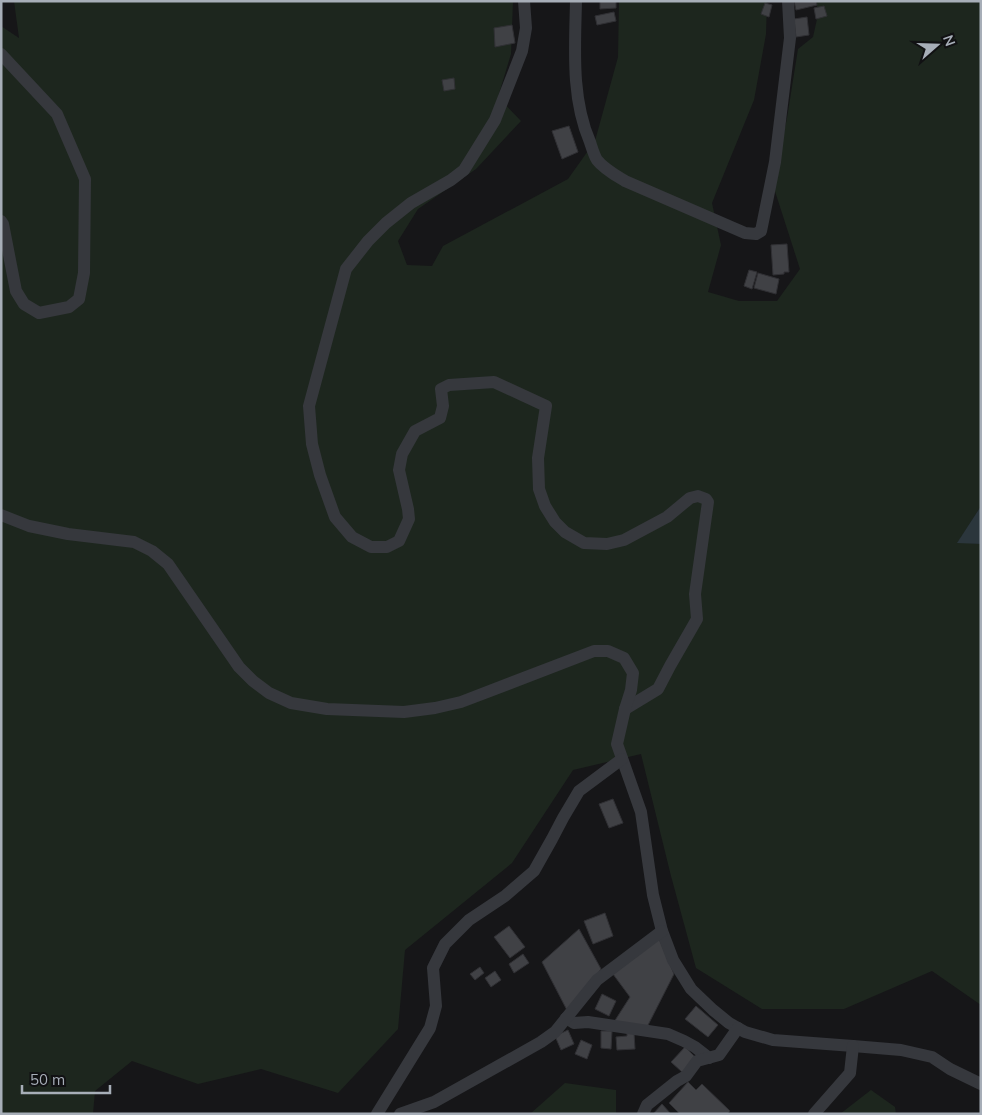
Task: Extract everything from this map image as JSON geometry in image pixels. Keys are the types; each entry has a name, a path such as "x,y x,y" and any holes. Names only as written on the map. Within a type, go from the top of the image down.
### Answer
{"street":[{"path":"524,1 526,28 522,52 494,120 464,170 411,202 368,241 346,269 309,406 312,444 320,475 336,517 352,537 371,547 387,547 399,541 409,519 399,470 402,454 415,431 440,418 443,406 441,389 449,385 494,382 546,406 538,458 539,489 545,506 555,522 565,532 584,543 607,544 624,540 667,517 690,498 698,496 706,499 708,502 695,594 697,620 658,689 625,709"},
{"path":"576,1 576,94 585,130 596,159 606,169 625,181 745,234 756,234 761,231 775,162 790,38 788,1"},
{"path":"1,54 57,114 85,179 84,273 79,299 69,307 39,313 24,304 16,291 1,221"},
{"path":"1,515 29,526 68,534 134,542 152,552 168,564 239,667 269,693 291,704 326,709 404,712 435,708 461,702 594,651 608,651 624,658 633,673 617,744 641,812 653,895 662,931 673,960 691,988 713,1010 729,1023 745,1032 773,1040 900,1050 932,1056 950,1069 981,1084"},
{"path":"377,1114 430,1028 436,1006 433,968 444,944 469,920 505,896 534,871 579,790 622,759"},
{"path":"400,1114 434,1102 541,1042 555,1032 597,980 662,931"},
{"path":"566,1018 574,1023 588,1022 668,1034 696,1047 709,1058"},
{"path":"643,1114 647,1104 686,1076 697,1061 719,1055 738,1028"},
{"path":"814,1114 850,1073 853,1046"}],"shaded area":[{"path":"14,1 513,1 511,54 498,97 521,121 476,169 418,209 398,241 407,265 432,266 443,246 568,179 595,141 618,57 619,1 767,1 766,34 754,100 712,203 721,245 708,292 739,301 777,301 800,269 773,185 787,118 798,49 813,37 817,19 817,1 981,1 981,506 958,542 981,544 981,1005 932,971 844,1009 762,1009 696,968 641,754 573,770 512,863 405,950 398,1029 338,1093 261,1069 198,1084 132,1061 95,1091 93,1114 1,1114 1,26 19,38"},
{"path":"981,506 981,544 957,543"},
{"path":"565,1083 616,1090 616,1114 530,1114"},
{"path":"871,1090 895,1107 896,1114 840,1114"}],"building":[{"path":"600,1 616,1 616,8 600,9"},
{"path":"794,1 816,1 817,5 796,10"},
{"path":"765,3 772,5 769,17 761,14"},
{"path":"824,6 827,16 816,19 814,8"},
{"path":"614,12 616,21 597,25 595,16"},
{"path":"807,17 809,35 796,37 794,19"},
{"path":"512,25 515,43 495,47 494,28"},
{"path":"454,78 455,89 444,91 442,80"},
{"path":"569,126 578,152 562,159 552,131"},
{"path":"787,244 789,272 773,275 771,245"},
{"path":"749,270 757,272 752,289 744,286"},
{"path":"758,273 779,279 776,294 754,288"},
{"path":"613,799 623,823 609,828 599,804"},
{"path":"605,913 613,936 593,944 584,921"},
{"path":"509,926 525,947 510,958 494,937"},
{"path":"579,929 601,969 569,1014 542,962"},
{"path":"657,934 674,974 645,1031 614,1022 630,997 610,970"},
{"path":"523,954 529,963 514,973 509,964"},
{"path":"480,967 484,973 475,980 470,974"},
{"path":"495,971 501,980 491,987 485,978"},
{"path":"602,994 616,1001 609,1016 595,1009"},
{"path":"696,1006 718,1025 708,1037 685,1019"},
{"path":"568,1030 574,1044 561,1050 555,1036"},
{"path":"601,1031 612,1031 611,1049 601,1048"},
{"path":"627,1033 634,1033 635,1049 617,1050 616,1037 627,1036"},
{"path":"581,1040 592,1045 587,1059 575,1054"},
{"path":"685,1047 696,1058 682,1072 671,1062"},
{"path":"688,1082 696,1090 702,1084 730,1111 727,1114 680,1114 669,1103"},
{"path":"662,1104 671,1114 653,1114"}]}
